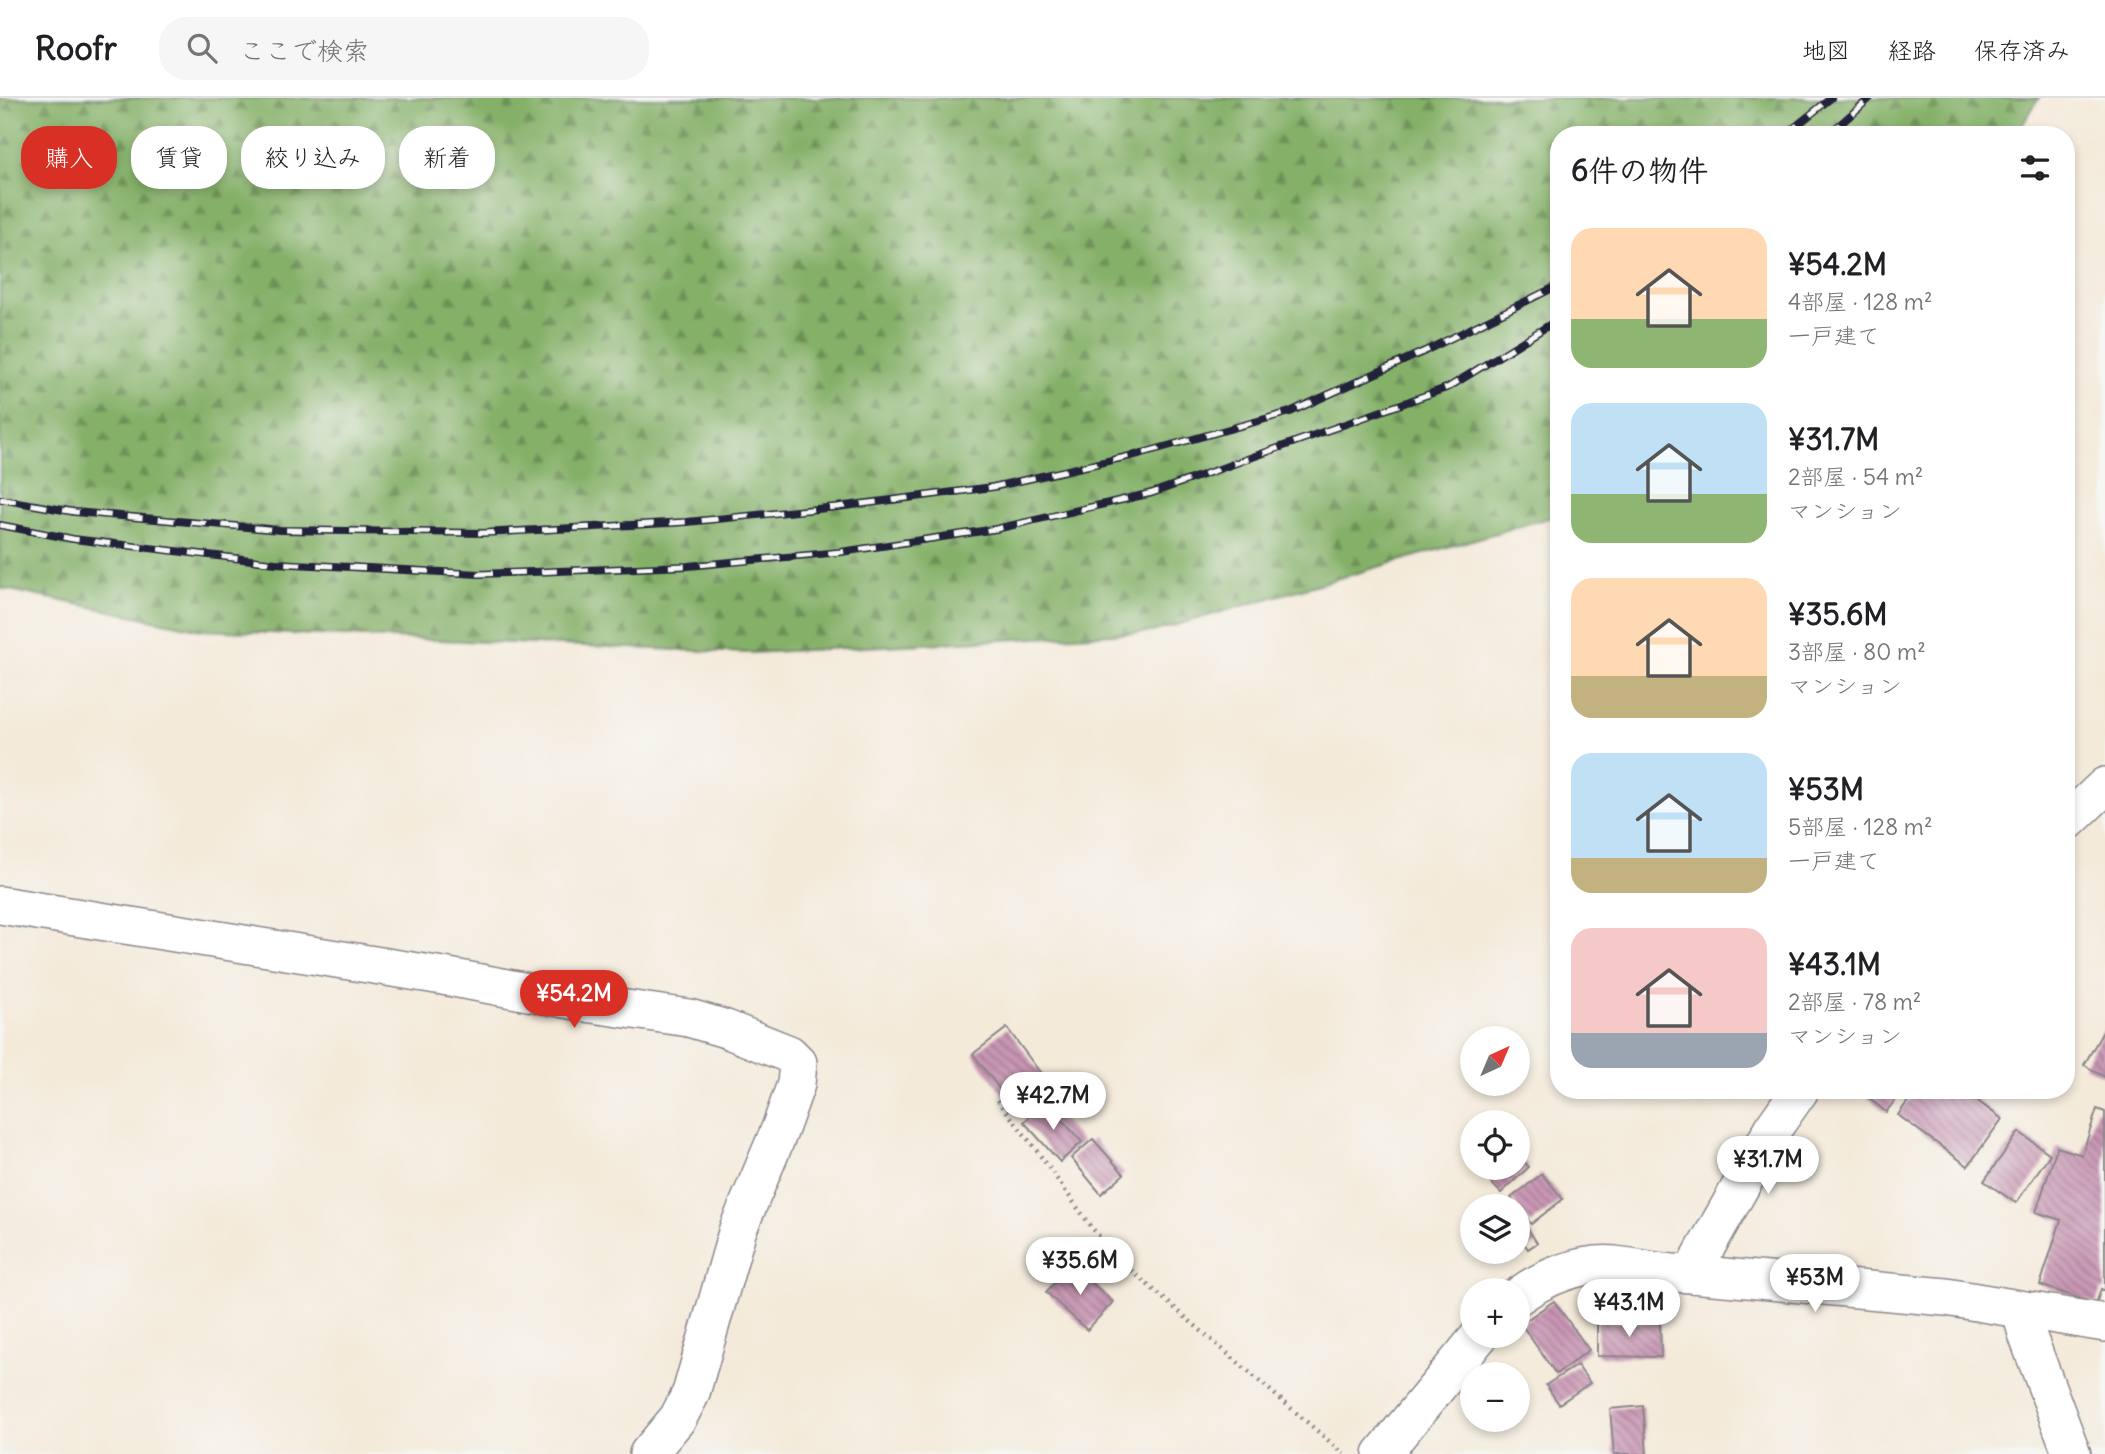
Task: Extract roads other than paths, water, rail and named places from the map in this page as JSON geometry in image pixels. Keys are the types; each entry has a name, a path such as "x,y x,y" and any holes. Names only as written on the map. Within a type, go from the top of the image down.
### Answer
{"street":[{"path":"2075,814 2105,786"},
{"path":"0,905 689,1018 726,1029 789,1054 796,1060 799,1070 796,1084 738,1229 691,1393 673,1426 648,1454"},
{"path":"1691,1274 1774,1128 1794,1099"},
{"path":"1530,1287 1555,1275 1612,1265 1670,1274 1946,1297 2105,1323"},
{"path":"2023,1310 2024,1323 2072,1454"},
{"path":"1382,1454 1469,1348"}],"railway":[{"path":"1796,126 1831,98"},
{"path":"1838,126 1870,98"},
{"path":"0,499 75,512 280,530 483,533 687,522 837,507 993,487 1139,454 1290,412 1425,351 1550,289"},
{"path":"0,525 73,539 276,563 479,574 688,566 841,552 996,529 1152,493 1449,387 1550,325"}]}
